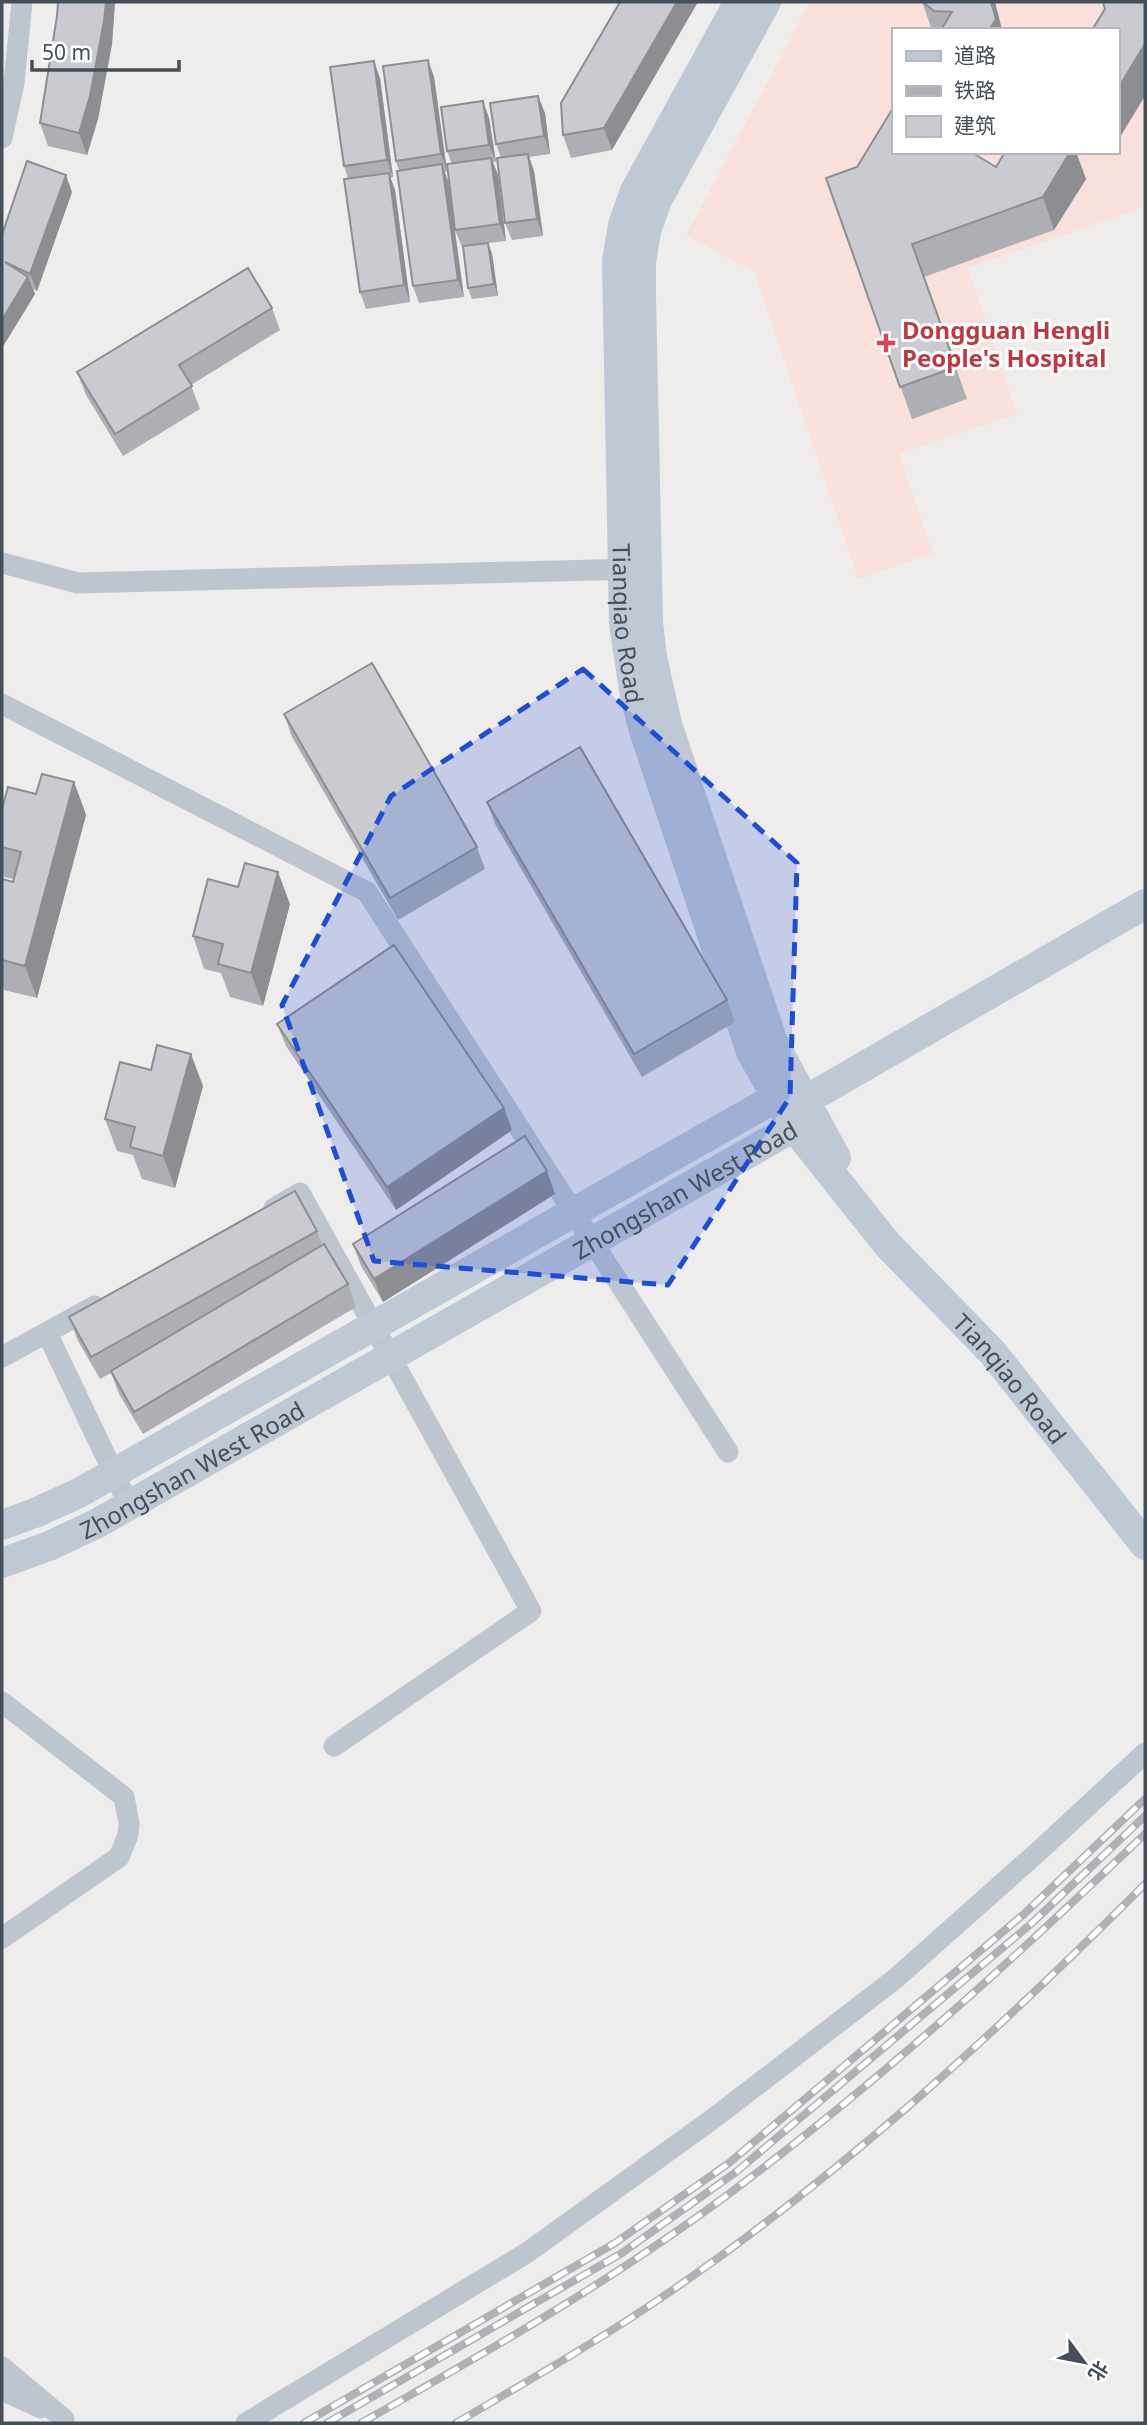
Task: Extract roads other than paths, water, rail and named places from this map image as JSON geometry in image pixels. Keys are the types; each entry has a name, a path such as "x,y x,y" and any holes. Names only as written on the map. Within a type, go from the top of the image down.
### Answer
{"main road":[{"name":"Tianqiao Road","path":"739,2 635,191 623,225 617,261 617,285 634,569 667,724 772,1042 806,1100 866,1217"},
{"name":"Tianqiao Road","path":"766,2 662,190 646,231 641,263 634,569 624,624 644,731 751,1052 794,1127 887,1244 993,1353 1145,1545"},
{"path":"806,1100 1145,904"},
{"name":"Zhongshan West Road","path":"2,1525 68,1499 777,1097 806,1100 794,1127 130,1505 49,1546 2,1563"}],"street":[{"path":"2,138 14,83 22,2"},
{"path":"2,564 78,583 634,569"},
{"path":"2,704 367,891 728,1452"},
{"path":"252,1220 300,1193 531,1611 334,1746"},
{"path":"2,1357 107,1300"},
{"path":"47,1333 130,1505"},
{"path":"2,1702 124,1797 129,1823 128,1835 119,1857 2,1938"},
{"path":"246,2423 528,2252 714,2118 895,1979 1145,1753"},
{"path":"2,2367 67,2421"},
{"path":"2,2390 67,2421"}],"railway":[{"path":"304,2423 615,2243 729,2163 1024,1914 1145,1799"},
{"path":"327,2423 622,2253 736,2172 1032,1923 1145,1816"},
{"path":"361,2423 603,2280 742,2184 898,2059 1048,1926 1145,1834"},
{"path":"456,2423 623,2323 779,2212 843,2161 967,2054 1145,1884"}],"place":[{"name":"Dongguan Hengli People's Hospital","path":"886,343"}]}
